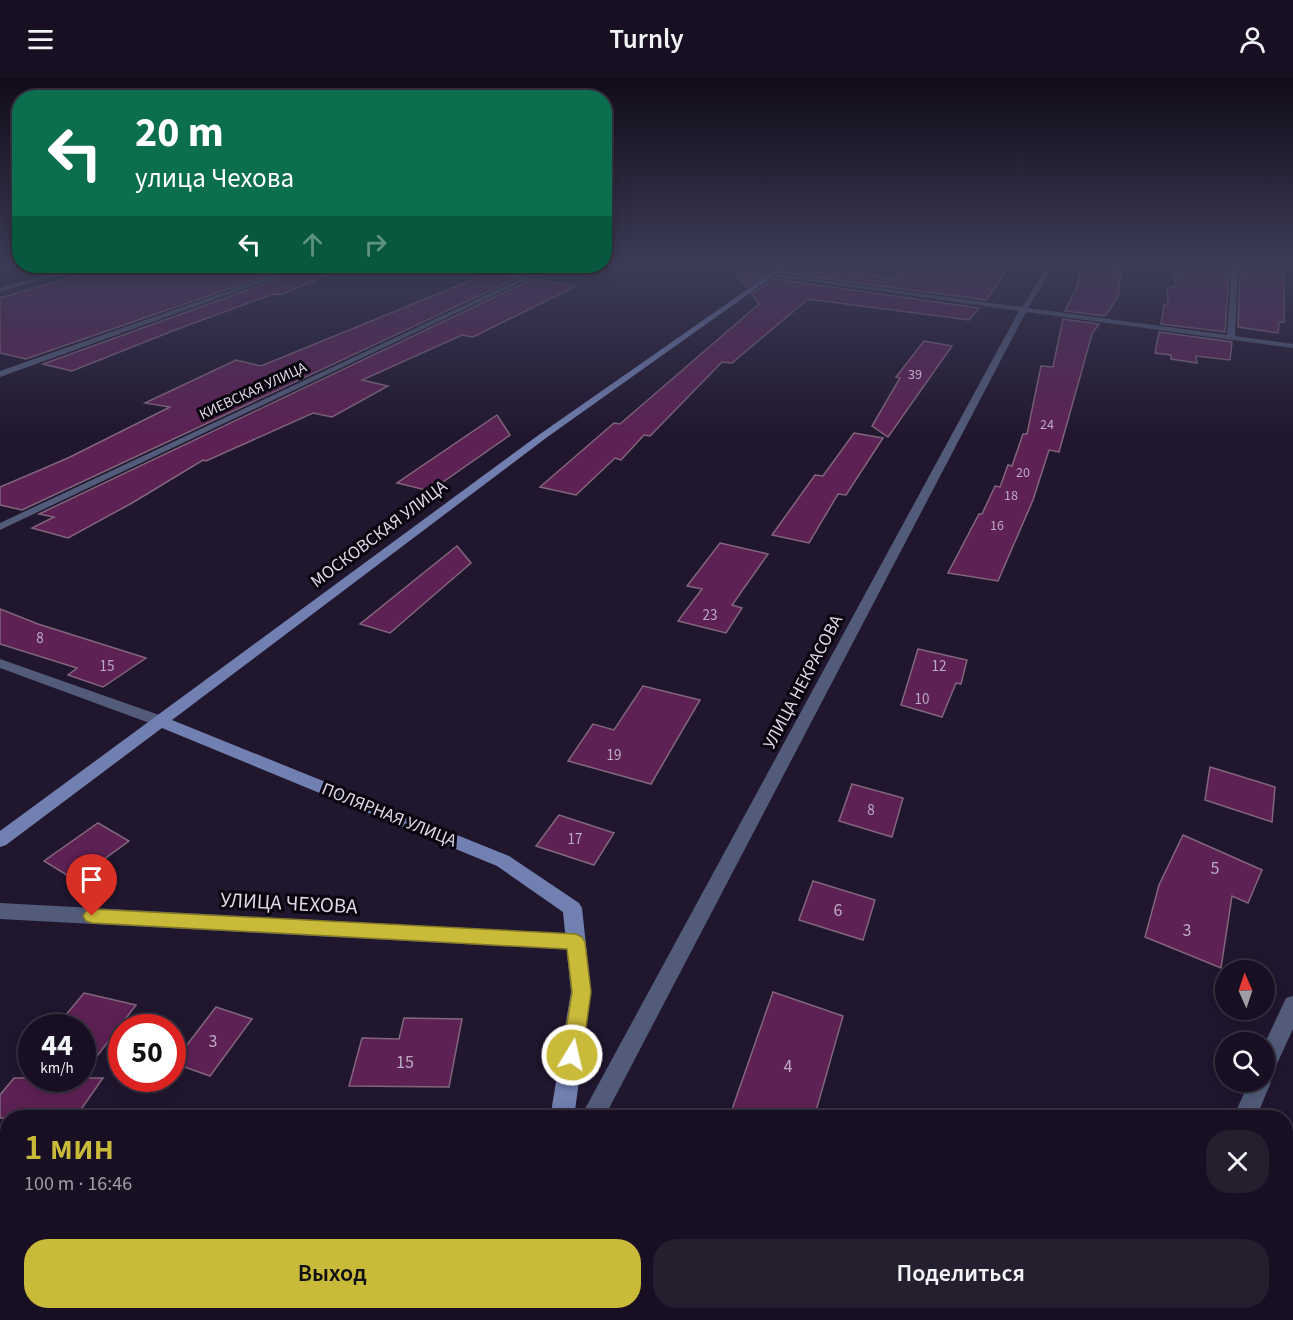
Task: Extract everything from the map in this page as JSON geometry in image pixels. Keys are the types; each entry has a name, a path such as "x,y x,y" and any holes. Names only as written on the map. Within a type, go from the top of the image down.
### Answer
{"main road":[{"name":"МОСКОВСКАЯ УЛИЦА","path":"0,840 543,436 702,324"},
{"name":"ПОЛЯРНАЯ УЛИЦА","path":"160,721 503,861 572,909 581,992 563,1110"}],"street":[{"path":"0,374 141,324"},
{"name":"КИЕВСКАЯ УЛИЦА","path":"0,527 429,324"},
{"name":"УЛИЦА НЕКРАСОВА","path":"595,1110 1016,324"},
{"path":"1131,324 1293,346"},
{"path":"1231,338 1232,324"},
{"name":"ПОЛЯРНАЯ УЛИЦА","path":"0,663 160,721"},
{"name":"УЛИЦА ЧЕХОВА","path":"0,911 576,942"},
{"path":"1275,1046 1293,1005"},
{"path":"1248,1110 1256,1092"}],"building":[{"path":"0,324 127,324 26,359 0,353"},
{"path":"154,324 191,324 72,371 43,364"},
{"path":"364,324 419,324 22,510 0,505 0,487 68,458 170,407 145,403 236,360 261,366"},
{"path":"438,324 499,324 473,337 462,335 362,380 388,386 332,417 313,413 206,461 203,460 68,538 32,528 54,517 39,514"},
{"path":"736,324 778,324 732,363 722,362 650,436 644,435 621,460 615,458 576,495 540,487 614,423 620,424"},
{"path":"1062,324 1099,324 1092,334 1059,452 1049,450 1033,500 998,581 948,573 979,514 982,514 995,486 1000,487 1008,465 1012,466 1023,434 1027,434 1041,366 1053,367"},
{"path":"1161,324 1226,324 1225,332"},
{"path":"1238,324 1279,324 1278,333 1238,327"},
{"path":"1159,332 1232,342 1230,360 1196,356 1197,363 1171,359 1171,355 1155,353"},
{"path":"924,341 952,346 888,437 872,426 900,378 896,377"},
{"path":"497,415 510,435 430,491 397,483"},
{"path":"854,433 883,438 846,495 838,494 809,543 772,535 815,475 823,476"},
{"path":"720,543 768,554 732,605 742,608 726,633 678,621 702,589 687,586"},
{"path":"457,546 471,563 390,633 360,624"},
{"path":"0,609 38,624 146,658 103,687 68,675 77,668 0,644"},
{"path":"918,649 967,660 961,684 956,683 942,717 901,705"},
{"path":"643,686 700,700 651,784 568,761 593,724 614,730"},
{"path":"1210,767 1275,787 1272,822 1205,800"},
{"path":"852,784 903,798 892,837 839,821"},
{"path":"559,815 614,833 594,865 536,846"},
{"path":"98,823 129,841 75,880 44,861"},
{"path":"1183,835 1262,870 1248,903 1232,896 1222,960 1215,960 1215,966 1145,937 1159,885"},
{"path":"813,881 875,900 863,940 799,920"},
{"path":"773,992 843,1016 816,1110 732,1110"},
{"path":"84,993 136,1005 129,1014 108,1014 108,1042 96,1058 96,1014 67,1014"},
{"path":"216,1007 252,1019 210,1076 186,1068 186,1046"},
{"path":"404,1018 462,1019 449,1087 349,1086 362,1038 399,1039"},
{"path":"14,1078 18,1078 18,1092 93,1092 81,1110 0,1110 0,1095"},
{"path":"96,1078 103,1078 96,1088"}],"route":[{"path":"92,916 576,942 581,992 572,1055"}]}
